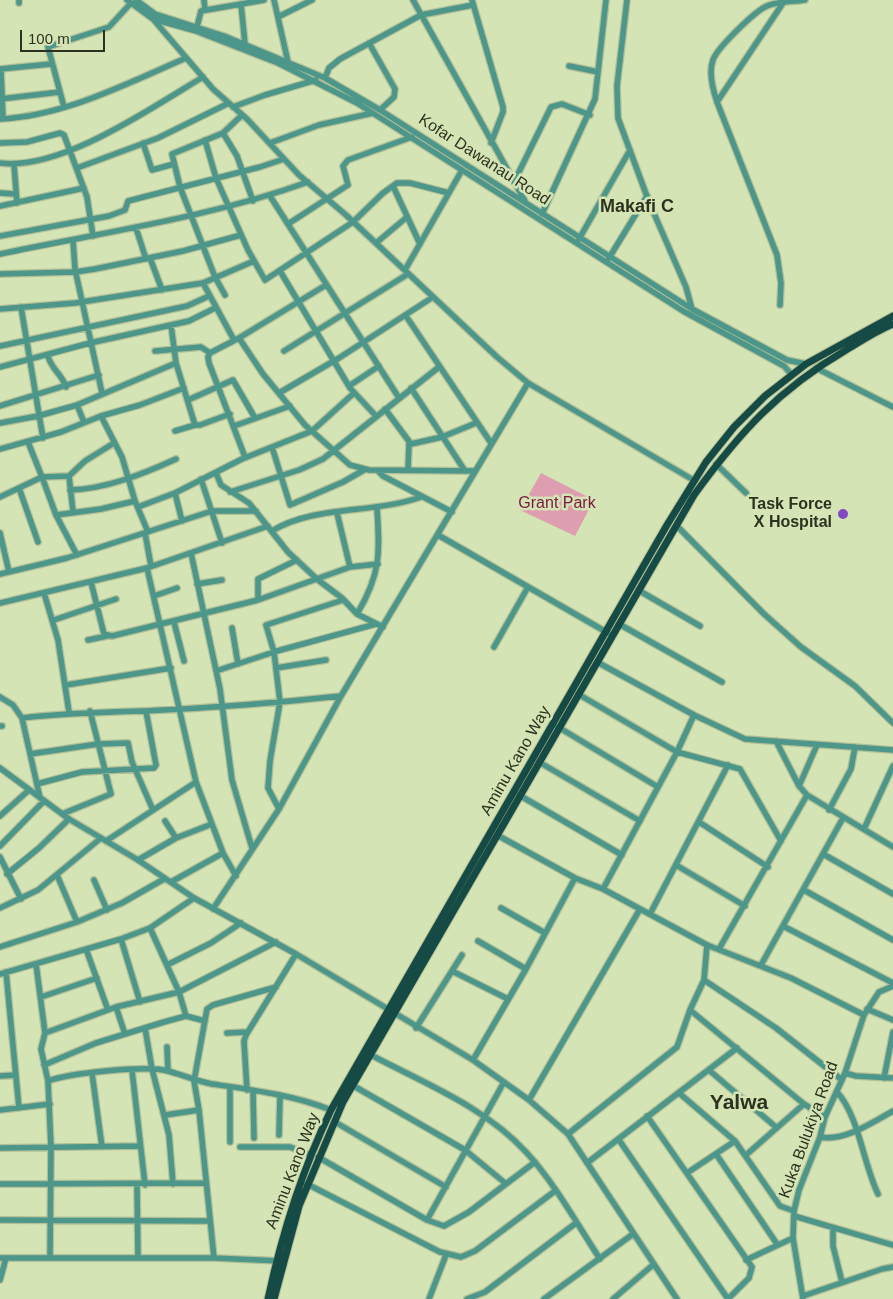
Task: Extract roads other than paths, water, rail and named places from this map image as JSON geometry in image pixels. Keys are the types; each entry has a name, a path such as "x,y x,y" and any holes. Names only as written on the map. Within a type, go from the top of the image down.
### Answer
{"main road":[{"name":"Aminu Kano Way","path":"274,1299 279,1261 307,1184 315,1156 335,1122 352,1086 371,1055 391,1013 609,634 694,481 713,453 765,396 806,364 893,316"},
{"name":"Aminu Kano Way","path":"268,1299 279,1261 331,1110 497,835 597,662 609,634 619,624 694,495 718,461 773,401 816,368 893,324"},
{"path":"713,453 718,461"}],"street":[{"path":"204,0 205,10"},
{"path":"197,27 199,12 264,0"},
{"path":"274,0 288,62"},
{"path":"278,18 312,0"},
{"path":"413,0 526,203"},
{"path":"542,214 590,115 595,99 606,0"},
{"path":"627,0 617,86 617,109 647,196 686,287 692,309"},
{"path":"780,305 781,283 776,255 717,102 713,88 711,68 714,57 764,7 805,0"},
{"path":"64,107 51,64 48,50 50,45 109,27 131,1 153,19 203,77 242,114 284,159 528,384 694,481"},
{"name":"Kofar Dawanau Road","path":"131,1 155,14 245,44 325,78 380,110 609,258 692,309 787,360 806,364"},
{"path":"325,78 332,65 421,15 473,2 503,107 503,112 491,143"},
{"path":"717,102 783,3"},
{"path":"241,4 245,44"},
{"name":"Kofar Dawanau Road","path":"153,19 226,42 316,80 412,137 683,311 784,366 792,375"},
{"path":"369,43 395,89 394,97 380,110"},
{"path":"51,64 0,69 1,119 37,115 64,107 186,58"},
{"path":"569,66 598,72"},
{"path":"0,163 14,165 31,162 71,150 203,77"},
{"path":"77,168 143,143 231,105 316,80"},
{"path":"1,99 60,92"},
{"path":"514,182 551,107 562,104 590,115"},
{"path":"270,143 319,125 373,113"},
{"path":"226,295 215,277 180,187 173,152 223,133 242,114"},
{"path":"0,143 27,142 60,133 64,135 84,188 94,236"},
{"path":"223,133 234,150 253,201"},
{"path":"288,224 328,200 348,185 344,163 412,137"},
{"path":"205,140 216,178 241,235 264,280 353,222 356,216 393,186 403,182 449,193"},
{"path":"143,143 152,170 174,164"},
{"path":"580,239 630,150"},
{"path":"0,236 90,220 123,212 128,201 243,172 284,159"},
{"path":"14,165 17,203"},
{"path":"284,351 407,272 420,244 462,170"},
{"path":"0,254 191,216 253,201 308,182"},
{"path":"393,186 420,244"},
{"path":"0,206 84,188"},
{"path":"0,193 15,194"},
{"path":"270,196 399,398"},
{"path":"609,258 647,196"},
{"path":"376,242 407,217"},
{"path":"136,228 162,290"},
{"path":"0,274 75,272 204,246 241,235"},
{"path":"73,240 75,272 102,393"},
{"path":"0,309 81,301 203,283 254,261"},
{"path":"280,271 333,362 354,393 376,416"},
{"path":"203,283 216,308 237,339 279,393 312,431 350,465 364,470 378,471 475,471"},
{"path":"245,457 208,357 210,353 237,339 326,285"},
{"path":"0,346 186,306 209,296"},
{"path":"279,393 333,362 433,297"},
{"path":"21,307 43,438"},
{"path":"0,367 48,356 90,343 194,320 216,308"},
{"path":"406,316 491,443"},
{"path":"171,325 176,363 195,425"},
{"path":"155,351 201,347 210,353"},
{"path":"48,356 51,365 63,377 66,386"},
{"path":"0,423 38,416 77,405 176,363"},
{"path":"349,386 378,366"},
{"path":"230,492 313,464 334,452 376,416 439,367"},
{"path":"816,368 893,407"},
{"path":"0,406 99,375"},
{"path":"188,400 234,380 255,418"},
{"path":"213,909 279,809 341,696 528,384"},
{"path":"0,449 43,438 184,388"},
{"path":"411,388 465,471"},
{"path":"138,507 175,493 245,457 312,431 354,393"},
{"path":"77,405 84,422"},
{"path":"234,426 290,406"},
{"path":"385,409 409,444 408,470"},
{"path":"174,431 200,425 230,414"},
{"path":"101,416 129,478 134,501 138,507 146,532 154,596 196,782 223,853 236,876"},
{"path":"409,444 420,444 476,423"},
{"path":"28,442 56,515 77,555"},
{"path":"0,497 42,477 69,476 85,461 114,443"},
{"path":"272,447 290,505 343,482 364,470"},
{"path":"70,490 98,487 129,478 176,458"},
{"path":"718,461 746,493"},
{"path":"378,471 383,476 452,512"},
{"path":"216,472 221,485 247,502 297,560 318,580 344,600 357,614 383,627"},
{"path":"69,476 73,511"},
{"path":"201,479 222,542"},
{"path":"19,488 38,542"},
{"path":"175,493 182,521"},
{"path":"0,603 149,567 294,520 377,508 421,497"},
{"path":"56,515 73,511 101,509 134,501"},
{"path":"357,614 370,592 378,564 380,553 377,508"},
{"path":"0,574 77,555 212,511 256,511"},
{"path":"337,513 350,567"},
{"path":"677,526 764,614 801,648 855,686 893,723"},
{"path":"0,533 9,572"},
{"path":"438,535 609,634"},
{"path":"191,553 216,671 232,780 252,848"},
{"path":"258,600 258,579 297,560"},
{"path":"88,640 174,622 258,600 350,567 378,564"},
{"path":"197,584 222,580"},
{"path":"91,582 107,636"},
{"path":"494,647 528,587"},
{"path":"154,596 177,588"},
{"path":"638,590 700,626"},
{"path":"44,593 54,620 69,712"},
{"path":"54,620 116,599"},
{"path":"279,809 268,788 270,761 280,702 274,652 266,631 268,623 344,600"},
{"path":"174,622 184,661"},
{"path":"216,671 274,652 376,624"},
{"path":"619,624 722,682"},
{"path":"232,628 238,664"},
{"path":"276,668 326,660"},
{"path":"597,662 694,715 745,739 893,750"},
{"path":"66,685 171,668"},
{"path":"578,694 677,752 740,769 781,841"},
{"path":"22,718 69,712 146,711 341,696"},
{"path":"0,697 13,705 22,718 42,799"},
{"path":"62,814 110,795 90,711"},
{"path":"37,784 66,775 154,768 156,765 146,711"},
{"path":"603,889 677,752 694,715"},
{"path":"558,728 658,787"},
{"path":"776,741 799,786 807,795 893,847"},
{"path":"30,754 98,744 128,743 132,762 153,810"},
{"path":"799,786 817,744"},
{"path":"829,810 848,776 856,747"},
{"path":"539,762 640,821"},
{"path":"650,914 728,765"},
{"path":"864,829 893,766"},
{"path":"2,772 69,819 138,860 194,898 276,942 391,1013 472,1060 529,1100 568,1134 676,1299"},
{"path":"0,908 21,900 104,840 196,782"},
{"path":"0,816 29,790"},
{"path":"720,950 807,795"},
{"path":"519,796 622,855"},
{"path":"0,846 42,799"},
{"path":"761,965 843,818"},
{"path":"7,874 39,848 69,819"},
{"path":"166,821 176,838"},
{"path":"699,822 768,867"},
{"path":"138,860 176,838 212,824"},
{"path":"497,835 575,878 603,889 707,945 761,965 864,1015"},
{"path":"171,882 223,853"},
{"path":"823,854 893,894"},
{"path":"0,861 21,900"},
{"path":"676,865 745,906"},
{"path":"57,875 77,922"},
{"path":"472,1060 526,969 575,878"},
{"path":"0,947 77,922 107,910 131,899 164,879"},
{"path":"94,880 107,910"},
{"path":"804,890 893,940"},
{"path":"19,1108 3,973 121,939 150,928 194,898"},
{"path":"501,908 545,933"},
{"path":"529,1100 640,909"},
{"path":"167,965 212,943 241,923"},
{"path":"784,926 893,985"},
{"path":"150,928 179,992 186,1016"},
{"path":"121,939 140,1002"},
{"path":"45,1033 116,1007 179,992 276,942"},
{"path":"478,942 526,969"},
{"path":"568,1134 674,1051 704,980 707,945"},
{"path":"86,949 108,1010"},
{"path":"254,1138 244,1041 247,1032 296,954"},
{"path":"416,1028 462,955"},
{"path":"36,964 45,1033 42,1043 50,1104 50,1258"},
{"path":"452,971 508,999"},
{"path":"41,997 97,978"},
{"path":"704,980 776,1028 842,1080"},
{"name":"Kuka Bulukiya Road","path":"803,1298 793,1238 794,1214 810,1158 820,1137 825,1117 842,1080 864,1015 879,992 893,985"},
{"path":"214,1258 199,1110 194,1081 207,1009 276,987"},
{"path":"116,1007 125,1034"},
{"path":"867,1009 893,1020"},
{"path":"690,1010 804,1104 825,1117"},
{"path":"44,1065 125,1034 186,1016 205,1021"},
{"path":"145,1028 152,1069 169,1135 173,1184"},
{"path":"227,1033 247,1032"},
{"path":"884,1078 893,1032"},
{"path":"167,1047 168,1071"},
{"path":"587,1163 738,1048"},
{"path":"371,1055 484,1115 514,1140 535,1162 600,1259"},
{"path":"48,1081 68,1074 152,1069 168,1071 194,1081 296,1098 331,1110"},
{"path":"132,1070 145,1185"},
{"path":"710,1071 777,1128"},
{"path":"92,1073 102,1147"},
{"path":"844,1073 893,1078"},
{"path":"0,1076 16,1075"},
{"path":"427,1220 504,1082"},
{"path":"230,1086 230,1142"},
{"path":"352,1086 465,1150 505,1183"},
{"path":"837,1092 846,1102 869,1176 878,1194"},
{"path":"679,1094 735,1141 780,1206 794,1214 833,1228 893,1245"},
{"path":"279,1135 280,1095"},
{"path":"0,1110 50,1104"},
{"path":"746,1155 804,1104"},
{"path":"164,1115 199,1110"},
{"path":"820,1137 832,1138 856,1130 893,1111"},
{"path":"619,1140 728,1299 752,1273 752,1267 647,1116"},
{"path":"335,1122 446,1187"},
{"path":"687,1173 735,1141"},
{"path":"0,1148 140,1146"},
{"path":"240,1147 290,1147 315,1156 427,1220 441,1226 448,1225 535,1162"},
{"path":"716,1154 777,1244"},
{"path":"0,1184 145,1185 205,1183"},
{"path":"307,1184 446,1255 462,1257 468,1256 555,1191"},
{"path":"137,1185 138,1257"},
{"path":"0,1220 209,1221"},
{"path":"466,1299 485,1292 576,1223"},
{"path":"833,1228 833,1246 842,1282"},
{"path":"544,1299 633,1234"},
{"path":"746,1260 793,1238"},
{"path":"429,1299 446,1255"},
{"path":"0,1280 3,1258 138,1257 279,1261"},
{"path":"613,1299 654,1264"},
{"path":"803,1298 842,1282 893,1267"}],"place":[{"name":"Task Force X Hospital","path":"843,514"}],"district":[{"name":"Makafi C","path":"637,207"},
{"name":"Yalwa","path":"739,1103"}],"park label":[{"name":"Grant Park","path":"557,504"}]}
